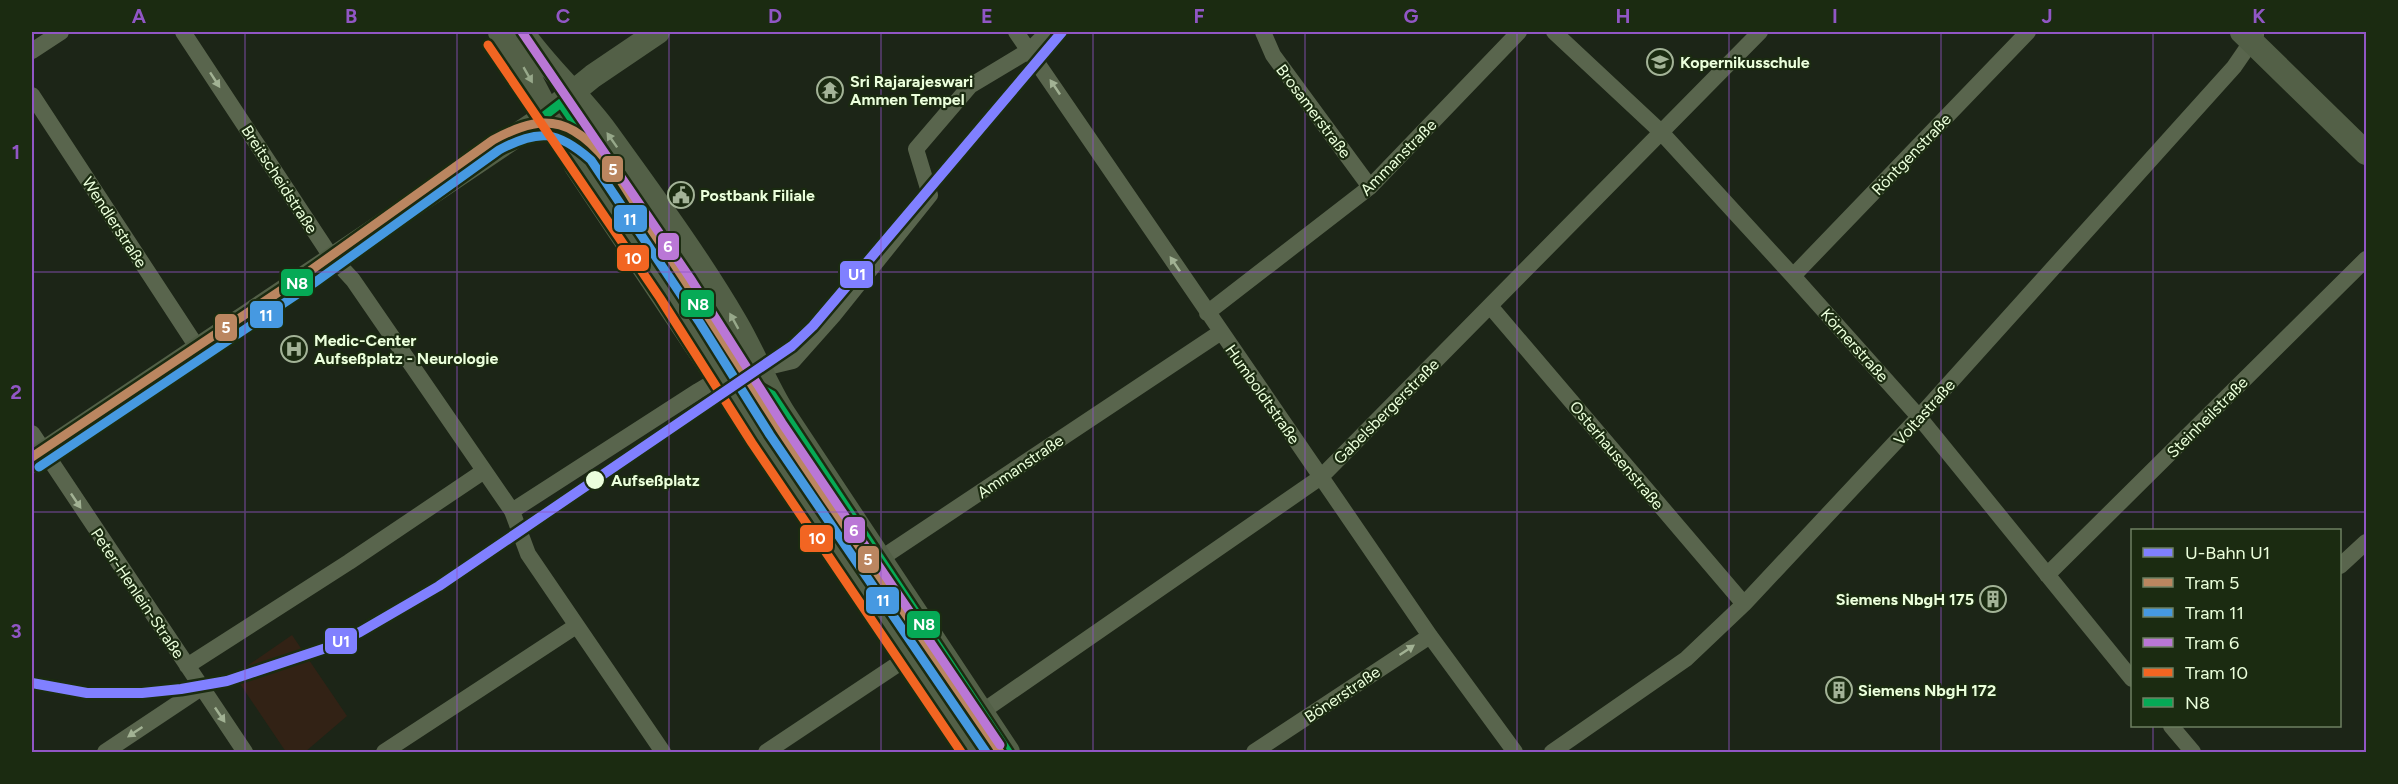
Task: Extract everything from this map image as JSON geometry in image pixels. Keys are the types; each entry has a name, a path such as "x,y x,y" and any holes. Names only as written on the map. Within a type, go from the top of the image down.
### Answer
{"main road":[{"path":"500,32 528,74 576,166 721,382 753,421 913,654 977,753"},
{"path":"522,32 605,130 711,283 799,439 889,553 981,712 1008,753"},
{"path":"36,449 199,350 548,114 573,92 658,32"},
{"path":"2251,35 2367,153"}],"street":[{"path":"32,51 61,32"},
{"name":"Breitscheidstraße","path":"183,32 332,259 353,280 484,471"},
{"name":"Humboldtstraße","path":"1016,32 1430,636 1515,753"},
{"path":"760,373 772,366 793,361 833,316 930,195 916,148 970,86 1030,50 1048,32"},
{"name":"Brosamerstraße","path":"1263,32 1273,56 1370,187"},
{"name":"Ammanstraße","path":"1207,313 1370,187 1520,32"},
{"name":"Körnerstraße","path":"1554,32 1660,131 1793,276 1919,417 2131,677"},
{"name":"Gabelsbergerstraße","path":"960,727 1321,477 1760,32"},
{"name":"Röntgenstraße","path":"1793,276 2028,32"},
{"name":"Voltastraße","path":"1552,753 1686,659 1744,604 1919,417 2234,68 2251,35"},
{"name":"Wendlerstraße","path":"32,95 199,350"},
{"name":"Steinheilstraße","path":"2047,575 2367,259"},
{"name":"Osterhausenstraße","path":"1490,306 1744,604"},
{"name":"Ammanstraße","path":"889,553 1221,332"},
{"path":"512,511 698,391 708,385 721,382"},
{"name":"Peter-Henlein-Straße","path":"36,449 245,753"},
{"path":"187,666 349,562 484,471 512,511 528,554 663,753"},
{"path":"2341,565 2367,542"},
{"path":"384,753 576,626"},
{"name":"Bönerstraße","path":"1254,753 1430,636"},
{"path":"766,753 913,654"},
{"path":"105,753 201,688"},
{"path":"2172,727 2193,753"}],"shaded area":[{"path":"292,635 347,716 305,752 286,752 234,675"}],"metro line":[{"name":"U1","path":"32,683 87,693 142,693 227,681 326,648 360,632 439,586 792,346 813,326 1062,32"}],"tram line":[{"name":"6","path":"522,32 690,278 782,423 1000,745"},
{"name":"10","path":"488,45 660,298 752,443 961,752"},
{"name":"5","path":"32,457 307,273 493,140 513,130 533,124 564,126 586,139 607,160 780,429 1000,752"},
{"name":"11","path":"39,467 314,283 499,150 525,138 537,136 557,138 579,150 591,160 700,323 770,435 986,752"}],"transit line":[{"name":"N8","path":"561,103 710,322 744,379 772,395 1008,752"},
{"name":"N8","path":"32,461 535,123 561,103"}],"place":[{"name":"Kopernikusschule","path":"1660,62"},
{"name":"Sri Rajarajeswari Ammen Tempel","path":"830,90"},
{"name":"Postbank Filiale","path":"681,195"},
{"name":"Medic-Center Aufseßplatz - Neurologie","path":"294,349"},
{"name":"Aufseßplatz","path":"595,480"},
{"name":"Siemens NbgH 175","path":"1993,599"},
{"name":"Siemens NbgH 172","path":"1839,690"}]}
